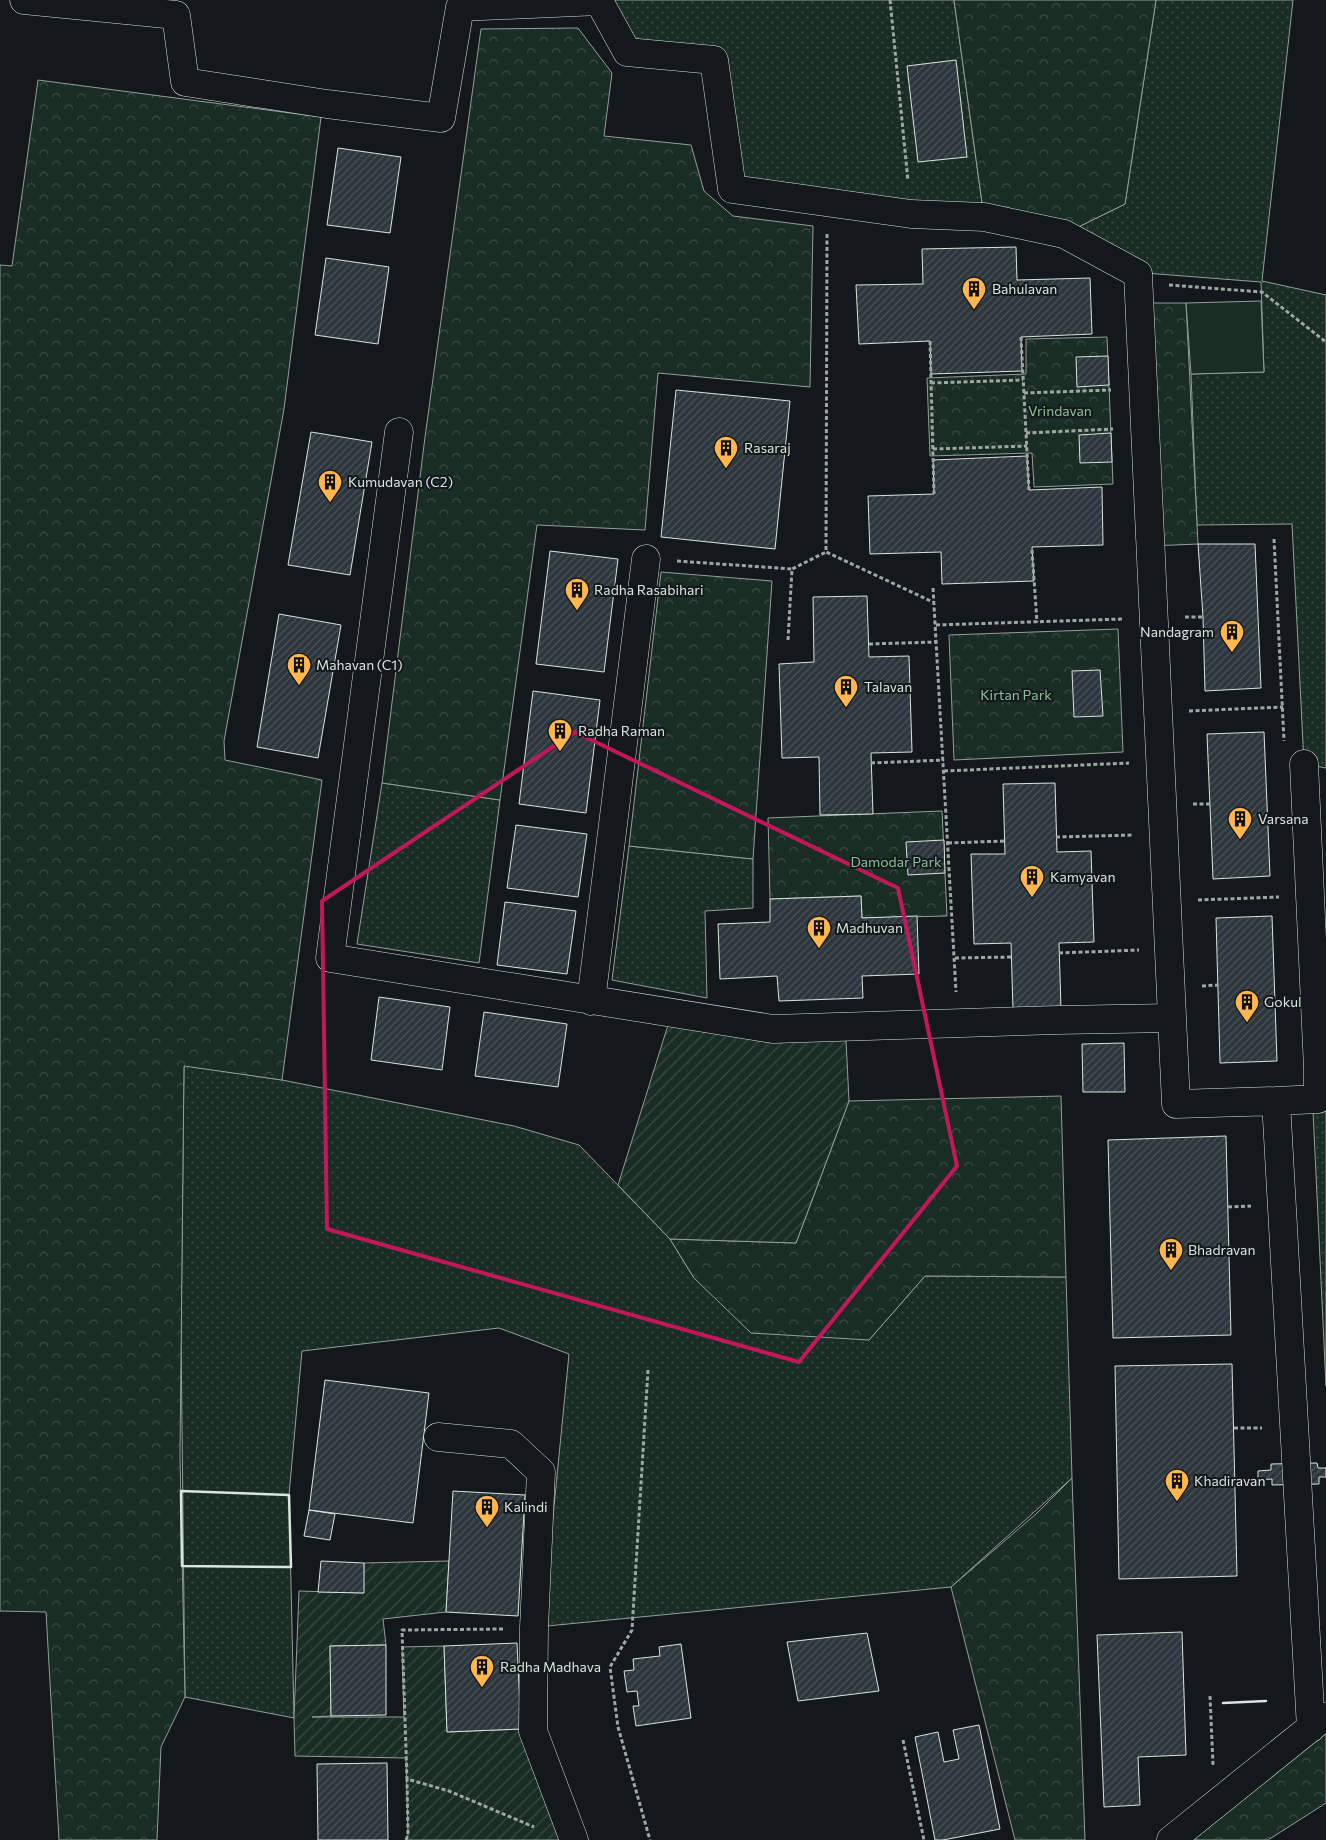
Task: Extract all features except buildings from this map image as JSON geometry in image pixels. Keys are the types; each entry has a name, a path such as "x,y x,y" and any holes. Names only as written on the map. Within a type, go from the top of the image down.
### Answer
{"street":[{"path":"24,0 176,15 186,82 327,104 441,118 460,4 599,1 627,52 714,60 732,189 911,214 984,217 1064,234 1138,274 1176,1104 1318,1099 1304,764"},
{"path":"399,432 330,958 773,1029 1171,1018"},
{"path":"591,1001 646,559"},
{"path":"1171,1840 1318,1722 1276,1101"},
{"path":"438,1437 511,1444 541,1472 534,1628 533,1731 574,1840"}],"path":[{"path":"890,0 911,214"},
{"path":"826,552 827,203"},
{"path":"1138,282 1262,292 1326,342"},
{"path":"1021,337 1029,490"},
{"path":"930,341 934,494"},
{"path":"931,383 1023,380"},
{"path":"1024,394 1112,390"},
{"path":"1026,433 1114,429"},
{"path":"933,449 1027,446"},
{"path":"1274,539 1285,766 1304,764"},
{"path":"1032,550 1037,622"},
{"path":"646,559 792,569 826,552"},
{"path":"826,552 935,603"},
{"path":"788,640 792,569"},
{"path":"933,588 958,1024"},
{"path":"1184,617 1203,617"},
{"path":"936,625 1123,619"},
{"path":"869,644 937,642"},
{"path":"1188,711 1283,708"},
{"path":"872,763 944,760"},
{"path":"944,770 1130,763"},
{"path":"1056,837 1134,835"},
{"path":"948,843 1004,841"},
{"path":"1197,900 1309,896"},
{"path":"1060,953 1148,950"},
{"path":"955,958 1012,957"},
{"path":"1228,1207 1253,1205"},
{"path":"648,1370 632,1630 610,1667 618,1727 650,1840"},
{"path":"1234,1428 1263,1428"},
{"path":"406,1840 408,1835 407,1779 402,1630 534,1628"},
{"path":"1210,1696 1214,1805"},
{"path":"903,1740 924,1840"},
{"path":"407,1779 449,1791 535,1828"}],"highlighted area":[{"path":"575,732 898,888 957,1166 799,1362 327,1229 322,901"}],"green space":[{"path":"461,0 954,0 984,217 738,190 714,60 627,52 599,1"},
{"path":"954,0 1156,0 1125,204 1064,234 984,217"},
{"path":"1156,0 1293,0 1262,281 1326,295 1326,768 1304,764 1292,524 1197,525 1191,374 1264,372 1261,282 1145,273 1064,234 1125,204"},
{"path":"578,28 612,73 604,136 691,145 704,191 733,216 813,226 810,387 658,373 645,530 537,525 500,800 382,783 425,437 481,29"},
{"path":"38,80 321,117 284,409 224,741 225,760 322,780 282,1080 184,1066 180,1456 185,1697 161,1747 157,1840 59,1840 46,1612 0,1611 0,265 12,266"},
{"path":"1261,301 1264,372 1191,374 1186,303"},
{"path":"1140,303 1186,303 1198,544 1150,546"},
{"name":"Vrindavan","path":"1107,337 1113,484 1034,487 1032,453 930,456 927,378 1026,374 1026,339"},
{"path":"661,572 772,581 753,859 629,846"},
{"name":"Kirtan Park","path":"1118,629 1123,752 954,760 949,635"},
{"path":"382,783 500,800 479,963 357,944"},
{"name":"Damodar Park","path":"942,811 947,916 862,918 861,896 770,899 768,818"},
{"path":"629,846 753,859 753,908 705,911 707,998 612,980"},
{"path":"668,1025 846,1040 849,1101 796,1243 670,1239 618,1185"},
{"path":"184,1065 282,1080 514,1126 579,1145 670,1239 694,1278 869,1340 925,1276 1066,1277 1072,1478 951,1587 547,1626 550,1547 569,1354 499,1328 302,1351 289,1495 294,1718 185,1697 181,1336"},
{"path":"1061,1096 1066,1277 925,1276 869,1340 751,1333 694,1278 670,1239 796,1243 849,1101"},
{"path":"1313,1111 1326,1111 1326,1386"},
{"path":"1072,1478 1085,1840 1015,1840 951,1587 1037,1513"},
{"path":"449,1561 446,1612 383,1619 386,1645 330,1646 331,1716 312,1717 404,1717 402,1647 444,1646 447,1732 521,1729 561,1840 406,1840 408,1835 406,1758 295,1756 294,1718 299,1591 363,1593 364,1563"},
{"path":"1326,1715 1326,1803 1268,1840 1176,1840"}],"wall":[{"path":"181,1491 289,1495 291,1567 182,1566 181,1491"},
{"path":"1223,1703 1266,1701"}],"place":[{"name":"Bahulavan","path":"974,310"},
{"name":"Rasaraj","path":"726,469"},
{"name":"Kumudavan (C2)","path":"330,503"},
{"name":"Radha Rasabihari","path":"577,611"},
{"name":"Nandagram","path":"1232,653"},
{"name":"Mahavan (C1)","path":"299,686"},
{"name":"Talavan","path":"846,708"},
{"name":"Radha Raman","path":"560,752"},
{"name":"Varsana","path":"1240,840"},
{"name":"Kamyavan","path":"1032,898"},
{"name":"Madhuvan","path":"819,949"},
{"name":"Gokul","path":"1247,1023"},
{"name":"Bhadravan","path":"1171,1271"},
{"name":"Khadiravan","path":"1177,1502"},
{"name":"Kalindi","path":"487,1528"},
{"name":"Radha Madhava","path":"482,1688"}]}
